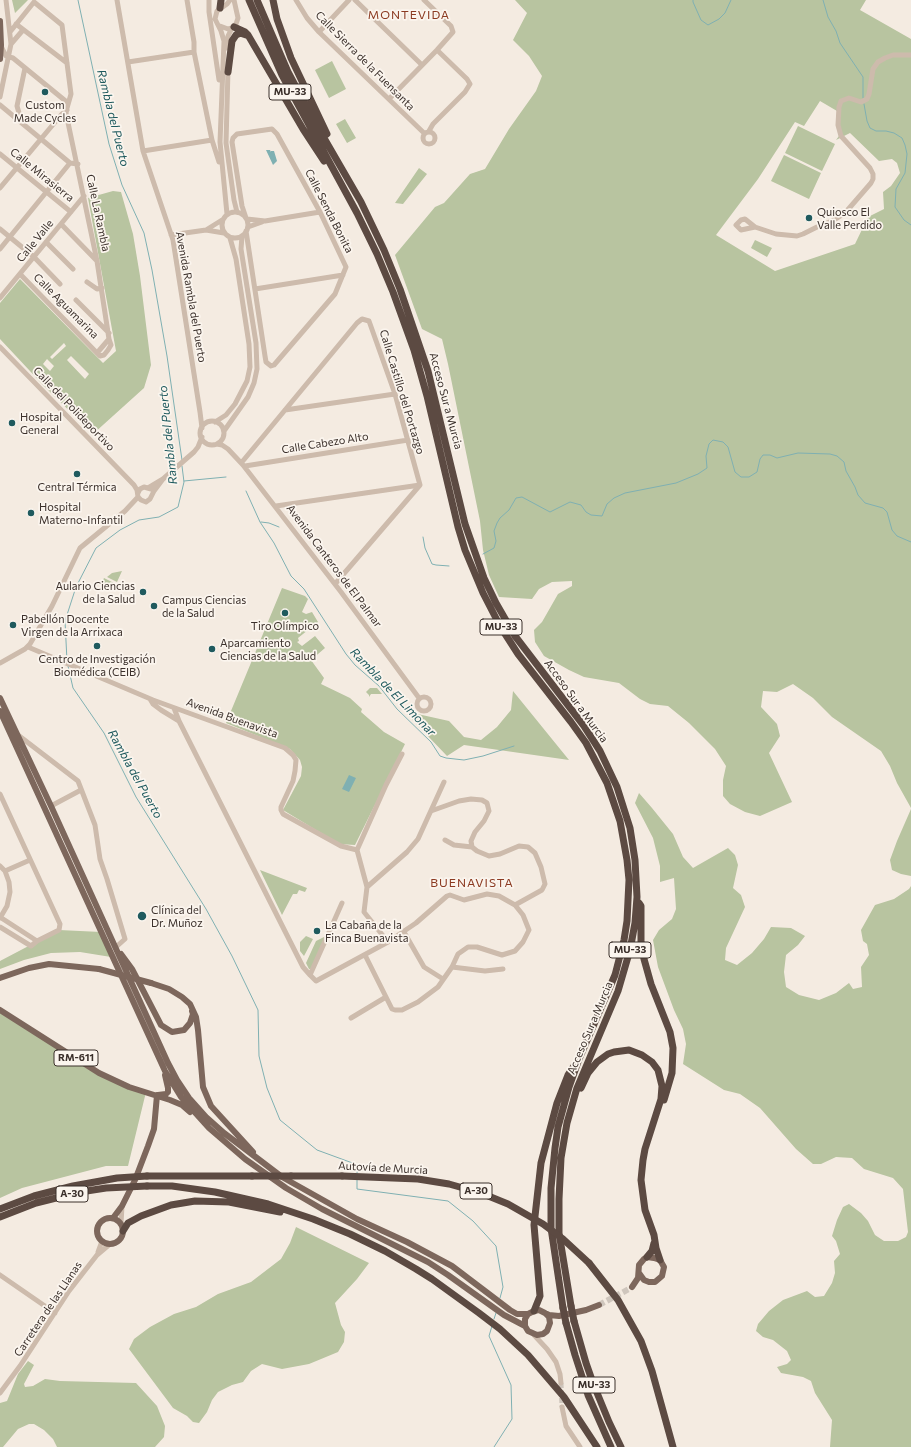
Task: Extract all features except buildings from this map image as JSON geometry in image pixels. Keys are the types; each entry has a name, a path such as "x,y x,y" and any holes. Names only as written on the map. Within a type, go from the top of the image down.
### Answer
{"highway":[{"name":"Acceso Sur a Murcia","path":"249,0 282,75 377,254 393,292 410,337 427,396 458,527 465,550 489,607 508,639 586,743 607,783 620,821 629,880 627,921 624,940 615,975 579,1059 569,1087 558,1127 551,1188 551,1228 566,1323 588,1395 611,1447"},
{"name":"Acceso Sur a Murcia","path":"257,0 288,72 313,119 361,202 384,250 408,310 434,393 465,524 486,584 515,636 584,726 600,751 612,774 631,834 636,870 637,897 632,940 622,981 585,1067 570,1111 561,1158 559,1199 559,1233 574,1321 600,1402 621,1447"},
{"path":"273,0 277,19 291,58 327,134 335,155"},
{"path":"233,27 245,32 248,36 325,163 339,180"},
{"path":"228,72 232,41 236,35 240,33 248,36"},
{"path":"637,897 641,906 641,941 644,959 651,984 670,1032 673,1048 673,1064 670,1081 664,1102 649,1138"},
{"path":"575,1094 583,1086 597,1062 608,1054 621,1050 629,1050 642,1055 652,1062 658,1070 662,1086 658,1112 643,1160 642,1191 645,1210 653,1232 660,1260"},
{"path":"531,1312 540,1296 534,1225 541,1163 557,1103 568,1075 579,1059"},
{"name":"Autovía de Murcia","path":"0,1209 34,1196 73,1186 117,1178 147,1176 342,1176 418,1179 449,1184 480,1193 508,1204 538,1221 563,1239 589,1263 618,1300 641,1341 652,1371 672,1447"},
{"name":"A-30","path":"0,1217 36,1203 80,1192 106,1188 172,1186 215,1192 268,1204 332,1226 368,1243 432,1279 500,1329 543,1372 564,1397 597,1447"},
{"path":"123,1231 128,1223 133,1220 154,1210 171,1205 195,1201 229,1202 276,1211 307,1220 365,1242 398,1259"},
{"path":"647,1258 652,1251 655,1241"}],"main road":[{"path":"0,60 2,22"},
{"path":"0,698 177,1080 189,1098 206,1117 282,1177 357,1219 407,1242 452,1266 493,1298 517,1314 541,1311 559,1316 586,1310 599,1305"},
{"path":"0,712 42,801 111,957 165,1071 181,1097 209,1128 245,1159 286,1188 322,1209 428,1262 504,1315 525,1326"},
{"path":"42,801 51,806"},
{"path":"48,816 51,806"},
{"path":"111,938 132,969 161,1025 172,1032 184,1030 190,1023 193,1014 190,1004"},
{"path":"0,978 28,968 49,964 80,966 99,969 151,983 169,989 182,997 190,1004 196,1016 203,1087 211,1106 263,1163"},
{"name":"RM-611","path":"0,1010 99,1073 129,1086 182,1105 209,1128"},
{"path":"113,1218 122,1206 135,1180 152,1137 155,1120 156,1095 166,1094 168,1092 165,1071"},
{"path":"106,1218 113,1218 120,1223 123,1231 119,1240 110,1244 102,1241 97,1233 99,1224 106,1218"},
{"path":"639,1273 642,1278 647,1281 655,1282 662,1276 664,1268 660,1260 654,1258 644,1259 639,1265 638,1278 630,1288 647,1281"},
{"path":"531,1312 525,1319 525,1326 528,1332 534,1335 540,1335 545,1332 559,1316"},
{"path":"546,1313 550,1320 550,1325"}],"street":[{"path":"0,96 9,57 10,44 10,29 6,0"},
{"name":"Avenida Rambla del Puerto","path":"117,0 143,151 171,235 202,428"},
{"path":"187,0 194,42 194,52 212,140 223,175"},
{"path":"209,0 209,12 218,63 221,92"},
{"path":"227,214 220,142 224,46 223,35 216,22 216,15 222,5 230,0"},
{"path":"234,0 238,14 238,21 233,27 227,40 228,72 226,143 237,212"},
{"name":"Calle Sierra de la Fuensanta","path":"296,0 307,18 319,32 426,132 465,92 470,84 467,79 437,50"},
{"path":"319,32 349,0"},
{"path":"355,0 422,65"},
{"path":"389,99 437,50 451,34 453,29 424,0"},
{"path":"0,188 66,110 71,94 62,25 34,2 10,29"},
{"path":"222,5 231,7 236,11"},
{"path":"8,15 2,22 10,29"},
{"path":"16,24 67,63"},
{"path":"219,26 224,29 233,27"},
{"path":"10,44 23,30"},
{"path":"1,45 6,56 13,58 68,103"},
{"path":"128,62 194,52"},
{"path":"755,227 776,234 797,236 832,221 846,213 871,184 873,174 870,168 841,136 838,125 839,107 842,102 849,98 861,102 867,99 873,69 878,62 893,55 911,55"},
{"path":"15,118 19,113 17,106 25,68"},
{"path":"0,105 70,163 0,249"},
{"path":"66,110 78,164"},
{"name":"Calle Senda Bonita","path":"246,219 242,206 232,147 233,138 237,134 272,129 275,131 320,212 346,267 334,294 274,365 271,366 268,365 265,356 255,289"},
{"path":"143,151 212,140"},
{"name":"Calle Mirasierra","path":"0,154 71,212"},
{"name":"Calle La Rambla","path":"70,163 78,164 102,288 109,336"},
{"name":"Calle Valle","path":"0,298 84,196"},
{"path":"206,230 222,220 227,214 237,212 242,214 246,219 255,289 343,275"},
{"path":"246,219 265,220 320,212"},
{"path":"222,220 222,228 224,233"},
{"path":"193,453 221,440 248,397 254,383 257,369 256,343 242,249 242,236 247,229 265,220"},
{"path":"61,224 97,261"},
{"path":"0,229 34,257 60,284"},
{"path":"0,663 28,647 52,606 80,548 131,505 145,487 148,488 163,479 193,453 198,447 202,437 202,428 205,424 226,415 236,404 247,381 250,367 250,351 236,259 230,238 224,233 206,230 171,235"},
{"path":"230,238 242,236"},
{"path":"46,242 73,269"},
{"name":"Calle Aguamarina","path":"20,274 100,356 104,355 111,345 109,336"},
{"path":"87,282 97,289 102,288"},
{"path":"76,300 109,336"},
{"name":"Calle Castillo del Portazgo","path":"243,464 285,410 357,323 362,319 369,321 395,394 420,485"},
{"name":"Calle del Polideportivo","path":"0,347 134,485 139,495"},
{"path":"285,410 395,394"},
{"path":"200,412 204,418 220,424 228,449"},
{"path":"202,437 207,443 214,444"},
{"name":"Calle Cabezo Alto","path":"243,464 408,440"},
{"name":"Avenida Canteros de El Palmar","path":"214,444 222,445 228,449 243,464 335,584 419,698"},
{"path":"139,495 146,502 149,501 152,494 163,479"},
{"path":"276,506 420,485"},
{"path":"335,584 420,485"},
{"path":"148,488 152,491 152,494"},
{"name":"Avenida Buenavista","path":"28,647 174,708 220,723 285,748 296,760 293,781 281,807 283,814 341,846 357,850"},
{"path":"154,700 149,698 153,704 179,721"},
{"path":"174,708 179,721 303,967 316,981 404,932 450,895 464,900 486,894 499,896 515,905 524,915 529,930 523,942 515,951 502,955 468,947 458,954 452,967 438,987 430,994 402,1010 392,1009 365,955"},
{"path":"17,734 78,781 95,825 100,859 125,939 116,947"},
{"path":"388,942 364,912 367,887 357,850 402,754"},
{"path":"367,887 407,852 418,839 444,782"},
{"path":"51,806 82,790"},
{"path":"0,794 2,803 60,924 59,930 30,946 0,927"},
{"path":"431,811 459,801 471,799 482,800 487,803 489,811 484,821 475,832 471,841 472,846 477,851 489,856 500,854 519,846 528,847 535,853 546,884 542,890 515,905"},
{"path":"445,840 454,845 472,846"},
{"path":"5,871 30,860"},
{"path":"0,866 5,871 9,882 10,892 7,906 0,918 37,941"},
{"path":"310,975 342,903"},
{"path":"404,932 424,967 443,979"},
{"path":"452,967 486,971 503,969"},
{"path":"351,1018 386,997"},
{"path":"120,1223 122,1206"},
{"name":"Carretera de las Llanas","path":"97,1255 102,1241"},
{"name":"Carretera de las Llanas","path":"0,1393 20,1366 69,1291 97,1255 110,1244"},
{"path":"0,1275 55,1313"},
{"path":"545,1332 544,1339 547,1349"},
{"path":"534,1335 547,1349 556,1362 559,1368 561,1383"},
{"path":"562,1407 566,1426 580,1447"}],"green space":[{"path":"12,0 28,0 15,13"},
{"path":"515,0 866,0 860,10 911,39 911,808 881,751 832,717 813,698 793,684 777,692 763,691 761,707 777,724 780,736 769,753 792,802 760,816 745,812 730,804 723,796 723,780 726,766 715,749 689,723 668,706 650,704 640,699 619,683 584,677 544,656 535,642 534,630 542,622 558,594 572,586 572,581 552,582 539,589 532,599 499,597 489,575 483,550 480,521 442,339 422,329 395,255 435,207 444,203 470,174 485,169 509,129 536,91 542,76 529,56 513,40 527,13","holes":["820,101 837,111 839,136 836,140 850,133 879,161 892,159 897,163 900,173 891,186 883,192 884,209 868,217 855,244 775,271 716,235 758,179 795,122 804,126"]},
{"path":"332,61 346,89 329,98 315,70"},
{"path":"345,119 356,138 347,143 336,124"},
{"path":"798,126 835,144 822,171 785,153"},
{"path":"784,155 821,173 809,199 771,181"},
{"path":"419,168 427,174 403,204 395,203"},
{"path":"113,191 121,192 133,234 140,276 151,365 144,388 93,434 44,386 0,339 0,303 20,279 103,363 116,351 88,198","holes":["64,343 66,346 52,359 50,357","71,356 89,374 85,379 67,360","47,359 54,366 50,371 43,364"]},
{"path":"755,240 772,248 767,257 751,248"},
{"path":"122,571 117,582 107,577 112,573"},
{"path":"104,578 116,584 115,589 102,582"},
{"path":"282,588 305,596 308,599 302,612 306,614 312,612 318,622 298,638 299,641 297,642 302,646 315,636 325,648 311,660 324,678 321,684 350,698 362,709 361,712 384,732 405,744 355,845 339,844 283,810 301,776 302,767 300,760 290,749 226,723"},
{"path":"370,688 377,688 382,694 371,694 369,697 366,692"},
{"path":"513,691 569,760 464,745 447,756 404,711 449,721 464,737 481,740 497,727 511,710"},
{"path":"639,793 673,834 683,857 693,868 728,848 735,855 738,865 733,888 741,895 745,907 726,948 725,960 737,965 752,953 764,939 771,927 791,928 805,936 798,945 786,955 784,972 786,987 799,995 819,1000 836,993 849,983 853,989 862,987 861,967 869,955 867,944 863,941 861,930 875,905 894,899 911,886 911,1447 830,1447 832,1420 815,1393 811,1381 803,1377 781,1373 777,1367 787,1364 791,1360 787,1351 773,1340 763,1337 756,1331 758,1324 769,1311 783,1300 807,1291 815,1297 824,1296 832,1283 835,1273 834,1261 840,1254 836,1241 832,1236 843,1207 849,1204 861,1213 868,1221 875,1235 884,1241 898,1241 906,1237 908,1232 903,1189 893,1178 864,1169 852,1158 836,1157 821,1164 813,1164 796,1149 760,1108 740,1094 724,1090 683,1064 686,1044 683,1029 674,1010 658,967 653,940 659,930 672,919 676,909 674,878 660,882 660,866 653,838 635,803"},
{"path":"911,809 911,876 892,870 890,860"},
{"path":"260,870 307,888 305,892 299,890 297,894 293,894 282,915"},
{"path":"59,930 101,932 111,957 80,952 51,953 24,960 0,969 0,961"},
{"path":"306,936 313,939 304,956 300,951 300,942"},
{"path":"324,937 329,939 311,969 309,969 306,963 316,941"},
{"path":"0,1010 99,1073 146,1092 128,1166 106,1166 22,1188 0,1198"},
{"path":"296,1227 369,1263 357,1279 335,1303 341,1325 345,1332 344,1342 338,1352 309,1364 282,1369 262,1364 251,1371 243,1382 232,1385 218,1392 199,1423 193,1422 187,1416 173,1408 129,1349 134,1339 150,1327 174,1314 196,1307 218,1294 251,1282 281,1259 290,1243"},
{"path":"28,1361 34,1365 24,1384 25,1387 33,1386 45,1379 60,1381 136,1383 157,1406 165,1426 164,1437 155,1447 57,1447 53,1439 44,1430 34,1424 29,1424 18,1429 3,1447 0,1447 0,1403 7,1401 18,1374"}],"water":[{"path":"266,150 270,150 271,152 274,151 277,161 273,165"},
{"path":"349,775 356,778 349,792 342,789"}],"waterway":[{"name":"Rambla del Puerto","path":"78,0 109,144 122,185 144,233 167,356 182,460"},
{"path":"693,0 701,20 708,25 719,19 725,13 731,0"},
{"path":"823,0 828,17 836,31 840,43 863,77 863,98"},
{"path":"864,104 867,121 870,128 876,131 894,133 902,138 905,145 907,154 905,173 896,189 895,207 904,220 911,225"},
{"path":"483,554 494,548 496,541 494,531 497,523 509,510 516,498 522,497 550,512 570,502 581,505 586,512 591,515 602,516 607,504 614,498 625,493 676,483 698,474 707,468 706,456 709,444 713,440 723,442 728,447 735,472 741,477 749,477 757,472 760,459 763,455 770,455 777,458 798,453 830,454 837,456 844,462 846,471 858,495 865,503 883,508 887,512 892,530 897,536 911,542"},
{"name":"Rambla del Puerto","path":"67,661 65,621 76,587 96,548 120,530 139,520 159,517 178,507 184,482 182,466"},
{"name":"Rambla de El Limonar","path":"184,481 226,477"},
{"name":"Rambla de El Limonar","path":"246,491 260,522 274,543 291,576 304,589 346,654 355,665 379,686 397,709 431,742 440,756 464,760 483,756 514,746"},
{"path":"261,522 279,527"},
{"path":"423,537 425,548 432,564 449,566"},
{"name":"Rambla del Puerto","path":"68,666 73,688 104,733 136,797 206,909 232,956 258,1010 259,1056 267,1088 280,1120 317,1150 358,1165 357,1173"},
{"name":"Rambla del Puerto","path":"357,1180 357,1189 448,1201 473,1221 496,1246 503,1287 500,1298"},
{"name":"Rambla del Puerto","path":"494,1319 496,1313"},
{"name":"Rambla del Puerto","path":"492,1326 489,1336 511,1385 512,1419 494,1447"}],"tunnel":[{"path":"599,1305 629,1289"},
{"path":"561,1383 562,1407"}],"place":[{"name":"Custom Made Cycles","path":"45,92"},
{"name":"Quiosco El Valle Perdido","path":"809,218"},
{"name":"Hospital General","path":"12,423"},
{"name":"Central Térmica","path":"77,474"},
{"name":"Hospital Materno-Infantil","path":"31,513"},
{"name":"Aulario Ciencias de la Salud","path":"143,592"},
{"name":"Campus Ciencias de la Salud","path":"154,606"},
{"name":"Tiro Olímpico","path":"285,613"},
{"name":"Pabellón Docente Virgen de la Arrixaca","path":"13,625"},
{"name":"Centro de Investigación Biomédica (CEIB)","path":"97,646"},
{"name":"Aparcamiento Ciencias de la Salud","path":"212,649"},
{"name":"Clínica del Dr. Muñoz","path":"142,916"},
{"name":"La Cabaña de la Finca Buenavista","path":"317,931"}],"district":[{"name":"MONTEVIDA","path":"409,15"},
{"name":"BUENAVISTA","path":"472,883"}]}
